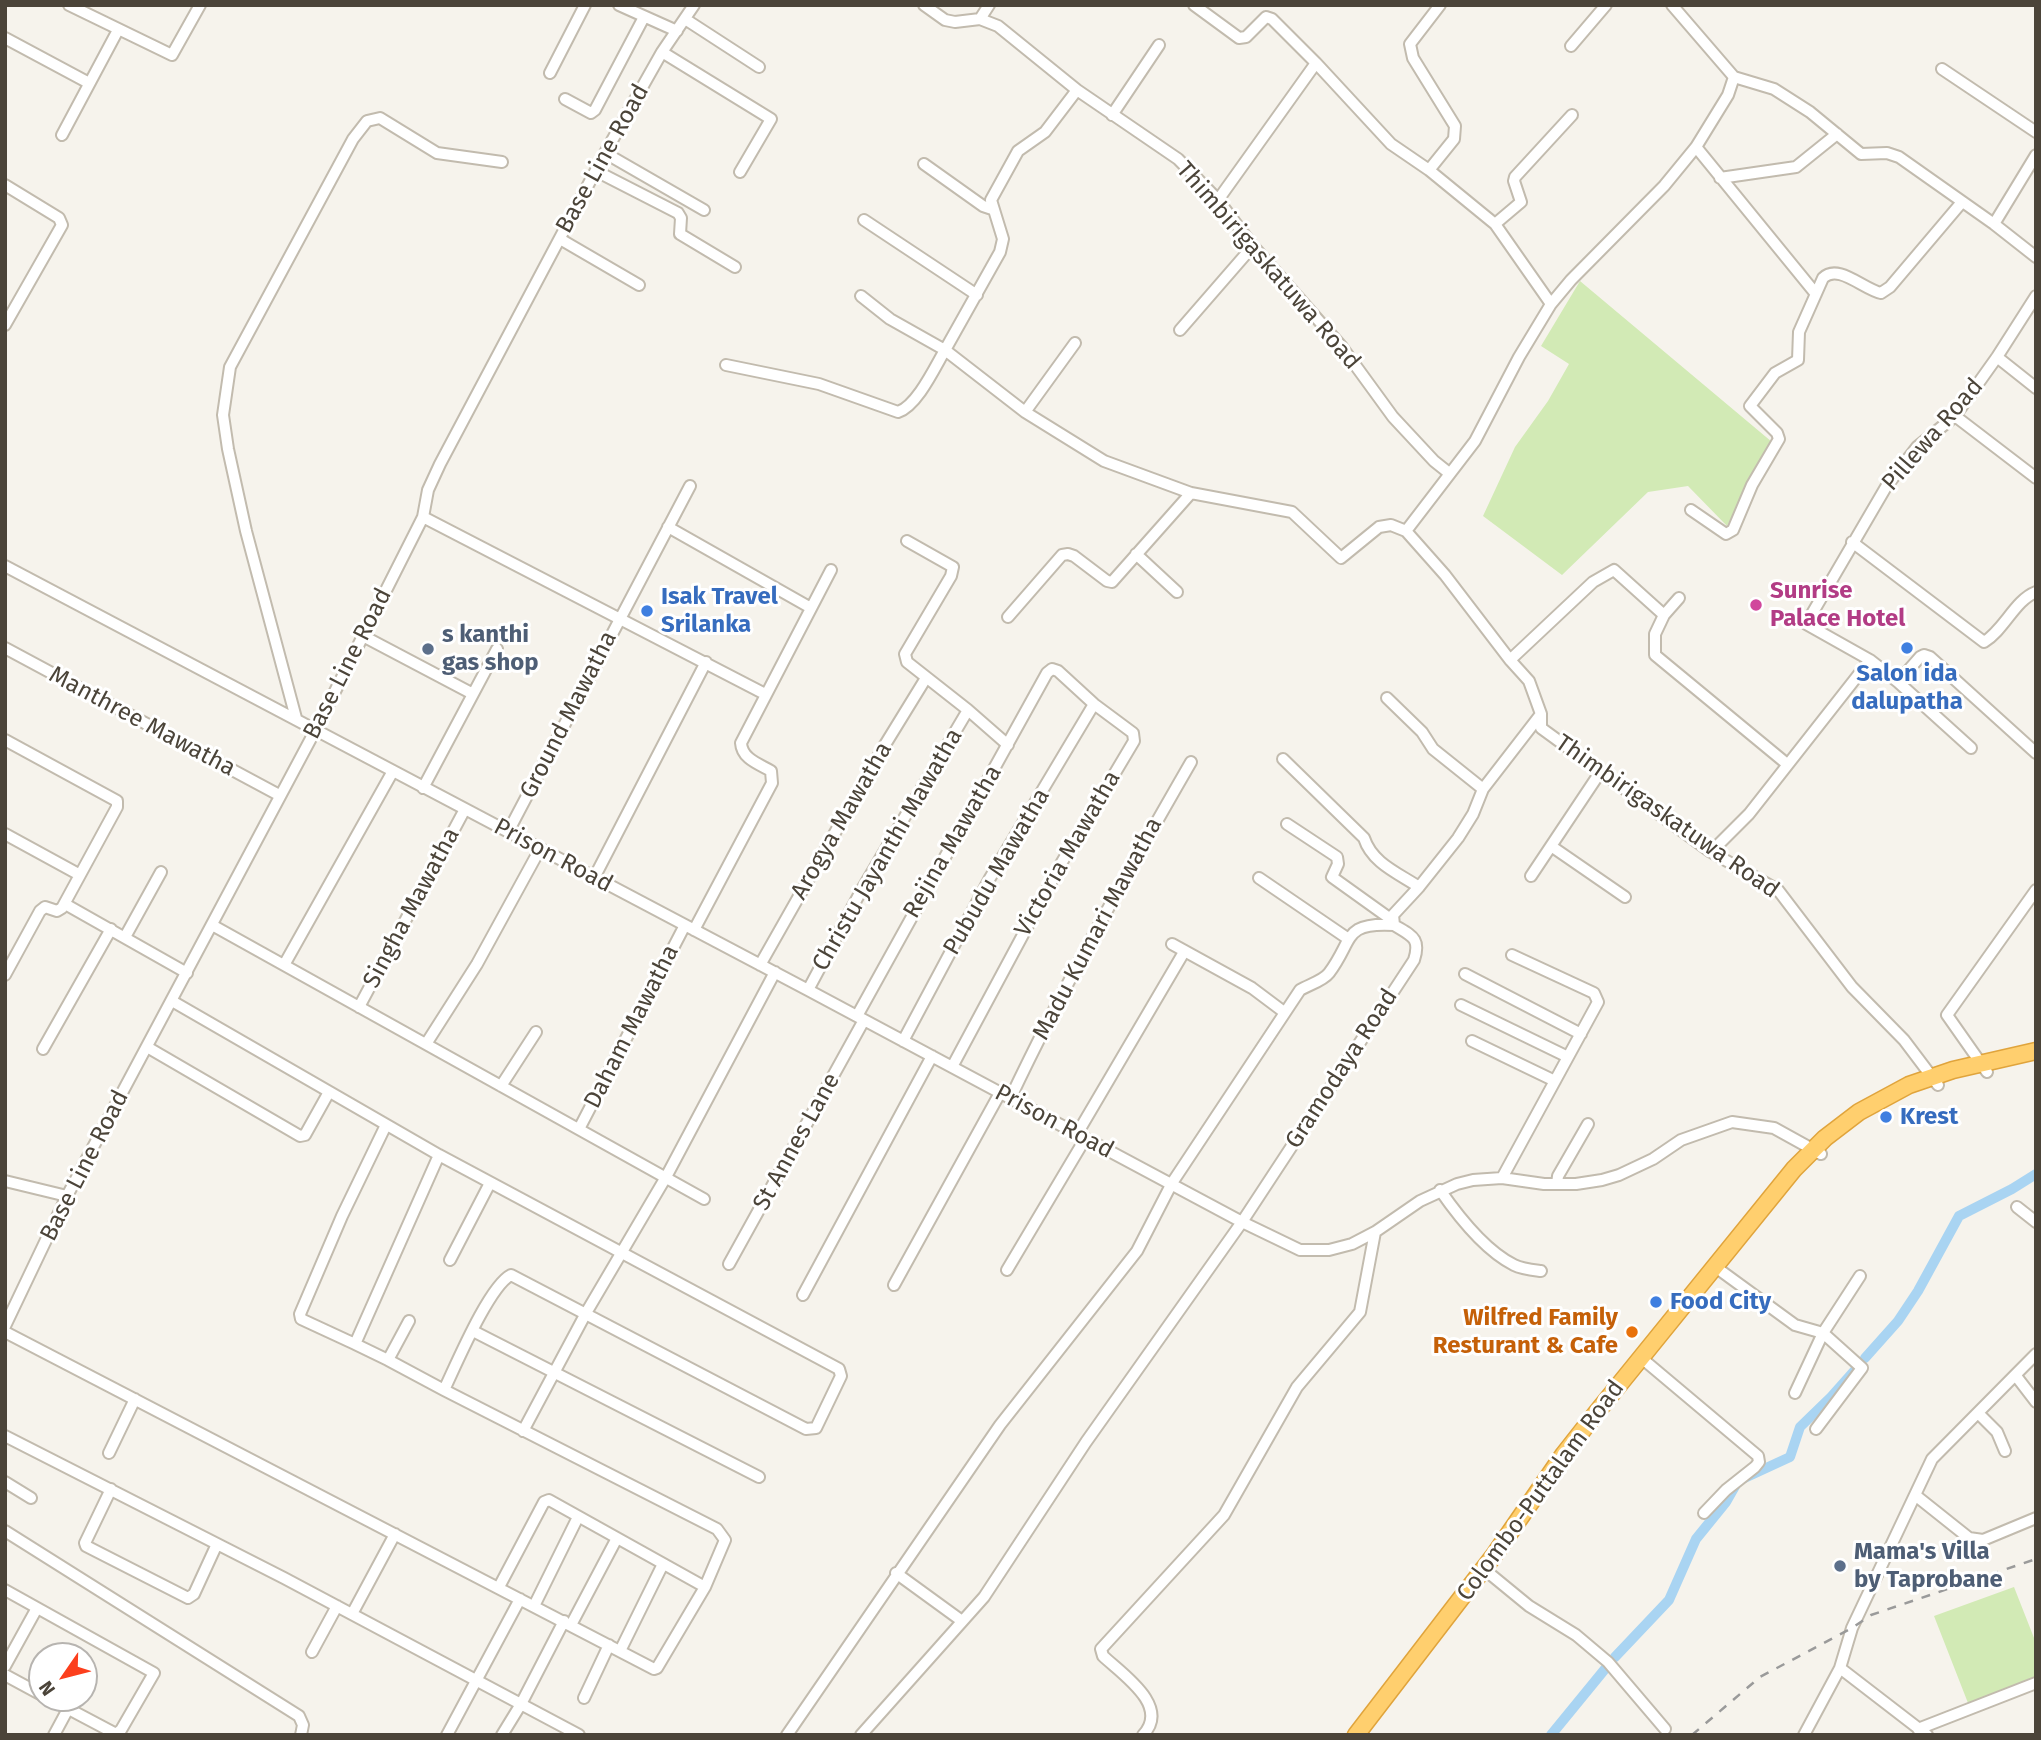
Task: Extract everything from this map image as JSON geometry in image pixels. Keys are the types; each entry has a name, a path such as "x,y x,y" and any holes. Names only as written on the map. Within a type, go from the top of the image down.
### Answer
{"highway":[{"name":"Colombo-Puttalam Road","path":"1356,1735 1496,1554 1588,1423 1817,1152 1874,1114 1935,1080 1985,1068 2036,1051"},
{"name":"Colombo-Puttalam Road","path":"1985,1068 2036,1062"},
{"name":"Colombo-Puttalam Road","path":"1367,1735 1439,1644 1570,1459 1644,1362 1817,1152"}],"street":[{"path":"69,5 170,55 174,55 200,5"},
{"path":"550,73 585,5"},
{"path":"619,5 677,31"},
{"name":"Base Line Road","path":"5,1326 67,1196 363,636 423,517 428,490 440,464 605,153 662,52 695,5"},
{"path":"925,5 945,20 956,22 980,19 989,5"},
{"path":"1194,5 1239,38 1246,37 1266,17 1272,19 1391,144 1429,170 1494,224 1551,304"},
{"path":"1429,170 1454,139 1455,126 1413,58 1410,44 1440,5"},
{"path":"1571,47 1606,5"},
{"path":"1672,5 1734,77 1774,89 1810,112 1861,154 1886,153 1899,157 2036,257"},
{"path":"565,99 590,113 595,110 644,17"},
{"path":"685,19 759,67"},
{"name":"Thimbirigaskatuwa Road","path":"980,19 998,26 1077,90 1178,159 1218,200 1253,246 1342,347 1393,417 1434,461 1449,473"},
{"path":"62,135 118,30"},
{"path":"5,38 89,83"},
{"path":"1112,115 1159,46"},
{"path":"662,52 771,119 740,172"},
{"path":"1218,200 1316,63"},
{"path":"1942,69 2036,132"},
{"path":"861,296 890,319 946,349 1025,412 1104,461 1191,493 1292,512 1341,558 1379,527 1391,525 1406,531 1475,441 1519,357 1551,304 1571,280 1664,186 1696,147 1728,95 1734,77"},
{"path":"726,365 819,384 898,412 905,410 924,386 1000,252 1003,239 990,200 1018,151 1045,132 1077,90"},
{"path":"1494,224 1521,202 1515,177 1572,115"},
{"path":"296,718 246,531 228,449 223,415 230,367 353,139 366,121 380,118 437,153 502,162"},
{"path":"1720,178 1796,167 1837,134"},
{"path":"1696,147 1816,294"},
{"path":"605,153 704,210"},
{"path":"1994,224 2036,155"},
{"path":"924,164 983,206 992,209"},
{"path":"596,171 678,213 681,218 680,234 735,267"},
{"path":"5,185 59,218 62,225 5,325"},
{"path":"1691,510 1726,534 1733,530 1752,485 1779,439 1777,433 1750,406 1775,373 1798,360 1799,332 1823,278 1835,271 1881,293 1890,287 1962,202"},
{"path":"864,220 977,295"},
{"path":"560,239 639,285"},
{"path":"1180,330 1253,246"},
{"name":"Pillewa Road","path":"1870,660 1806,624 1885,487 1917,447 1955,416 2036,296"},
{"path":"1025,412 1075,343"},
{"path":"1997,357 2036,388"},
{"path":"1955,416 2036,478"},
{"name":"Ground Mawatha","path":"508,832 690,486"},
{"path":"1009,617 1062,555 1074,556 1112,582 1191,493"},
{"path":"423,517 765,694 831,570"},
{"path":"668,527 811,608"},
{"name":"Thimbirigaskatuwa Road","path":"1406,531 1446,575 1529,681 1541,714 1541,728 1711,852 1778,891 1852,987 1904,1040 1935,1080"},
{"path":"907,541 953,567 951,576 905,654 907,662 968,710 1008,746"},
{"path":"1852,542 1984,642 1992,638 2027,597 2036,592"},
{"path":"1136,554 1177,592"},
{"name":"Prison Road","path":"5,566 1242,1222 1300,1250 1329,1250 1352,1244 1375,1232 1420,1200 1440,1190 1473,1180 1502,1178 1576,1184 1619,1175 1653,1159 1681,1140 1732,1122 1774,1128 1817,1152"},
{"path":"1510,660 1593,582 1614,570 1664,615"},
{"path":"1679,598 1664,615 1655,634 1655,655 1787,764"},
{"path":"363,636 473,694"},
{"name":"Manthree Mawatha","path":"5,648 279,795"},
{"path":"423,788 497,649"},
{"path":"1898,682 1920,657 1930,657 2036,753"},
{"path":"1711,852 1749,814 1870,660 1970,748"},
{"path":"594,878 706,663"},
{"name":"Victoria Mawatha","path":"952,1067 1062,862 1134,741 1133,733 1094,705 1058,671 1052,669"},
{"name":"Rejina Mawatha","path":"861,1018 896,942 1047,673 1052,669"},
{"name":"Arogya Mawatha","path":"760,965 883,748 926,678"},
{"name":"Daham Mawatha","path":"579,1129 772,783 771,771 747,758 741,750 741,743 765,694"},
{"path":"1387,698 1422,732 1433,748 1483,789"},
{"name":"Pubudu Mawatha","path":"903,1041 990,878 1094,705"},
{"name":"Christu Jayanthi Mawatha","path":"808,990 861,891 968,710"},
{"path":"787,1735 1000,1425 1137,1251 1172,1184 1300,990 1327,975 1347,938 1363,925 1393,922 1393,915 1458,838 1473,814 1483,789 1541,714"},
{"path":"5,740 117,801 117,807 65,904 57,911 46,907 40,911 5,975"},
{"path":"1283,759 1364,838 1367,849 1377,859 1419,887"},
{"name":"Madu Kumari Mawatha","path":"894,1285 1005,1096 1097,926 1191,762"},
{"path":"284,965 393,771"},
{"path":"1531,876 1601,771"},
{"name":"Singha Mawatha","path":"359,1007 465,809"},
{"name":"Gramodaya Road","path":"1242,1222 1414,960 1418,948 1414,938 1332,877 1338,864 1337,857 1287,824"},
{"path":"5,834 80,875"},
{"path":"1551,846 1625,897"},
{"path":"426,1044 477,964 540,849"},
{"path":"125,937 161,872"},
{"path":"1259,878 1347,938"},
{"path":"1985,1068 1947,1016 2036,890"},
{"path":"65,904 187,973"},
{"path":"212,925 704,1199"},
{"path":"43,1049 111,929"},
{"path":"1172,944 1252,988 1284,1012"},
{"path":"1007,1269 1184,951"},
{"path":"1502,1178 1598,1002 1594,993 1512,955"},
{"path":"523,1431 586,1313 666,1177 775,972"},
{"path":"1465,974 1581,1034"},
{"path":"172,1001 439,1155 839,1369 841,1376 816,1428 806,1429 511,1275 501,1283 472,1331 444,1390"},
{"path":"1461,1006 1568,1057"},
{"name":"St Annes Lane","path":"729,1264 861,1018"},
{"path":"501,1086 536,1032"},
{"path":"1472,1041 1555,1081"},
{"path":"147,1047 300,1136 309,1130 328,1092"},
{"path":"803,1295 932,1056"},
{"path":"1557,1184 1558,1176 1588,1124"},
{"path":"5,1332 657,1668 705,1587 725,1539 717,1529 388,1360 301,1319 300,1314 342,1216 386,1125"},
{"path":"355,1344 439,1155"},
{"path":"5,1181 67,1196"},
{"path":"450,1260 490,1183"},
{"path":"1440,1190 1457,1214 1500,1256 1516,1267 1541,1271"},
{"path":"2017,1207 2036,1222"},
{"path":"863,1732 984,1597 1086,1442 1242,1222"},
{"path":"1143,1735 1148,1729 1150,1713 1147,1697 1103,1656 1101,1649 1224,1515 1297,1387 1360,1312 1375,1232"},
{"path":"1721,1271 1795,1325 1824,1333 1862,1368 1816,1429"},
{"path":"1795,1393 1824,1333 1860,1276"},
{"path":"388,1360 409,1321"},
{"path":"472,1331 759,1477"},
{"path":"1804,1735 1840,1668 1852,1628 1932,1459 2036,1353"},
{"path":"1644,1362 1758,1456 1759,1462 1704,1513"},
{"path":"2016,1376 2036,1402"},
{"path":"109,1453 135,1399"},
{"path":"1978,1413 1997,1432 2005,1451"},
{"path":"5,1436 337,1606 579,1735"},
{"path":"5,1482 31,1498"},
{"path":"111,1489 95,1520 86,1546 188,1598 194,1594 217,1544"},
{"path":"1915,1495 1969,1538 1983,1540 2036,1518"},
{"path":"499,1587 544,1502 549,1500 705,1587"},
{"path":"534,1606 578,1517"},
{"path":"5,1531 299,1716 303,1725 301,1735"},
{"path":"352,1614 395,1534"},
{"path":"502,1735 617,1538"},
{"path":"584,1698 663,1564"},
{"path":"896,1573 962,1621"},
{"path":"1490,1574 1528,1606 1576,1635 1608,1662 1665,1729"},
{"path":"5,1590 154,1673 121,1730 116,1734 74,1712"},
{"path":"447,1735 520,1599"},
{"path":"312,1653 337,1606"},
{"path":"5,1665 37,1608"},
{"path":"1840,1668 1922,1732 2036,1683"},
{"path":"5,1675 28,1687"},
{"path":"54,1735 66,1712"},
{"path":"552,1735 559,1724"},
{"path":"863,1732 879,1735"}],"green space":[{"path":"1580,281 1772,442 1727,526 1688,486 1648,492 1562,575 1483,516 1515,447 1548,401 1569,364 1541,346"},
{"path":"2014,1587 2036,1643 2036,1677 1968,1703 1934,1616"}],"waterway":[{"path":"1865,1358 1898,1321 1918,1291 1959,1216 2036,1174"},
{"path":"1615,1657 1669,1600 1696,1539 1726,1502 1738,1481 1790,1457 1800,1427 1855,1370"},
{"path":"1551,1735 1605,1669"}],"railway":[{"path":"1692,1735 1760,1677 1871,1615 2036,1559"}],"place":[{"name":"Sunrise Palace Hotel","path":"1756,605"},
{"name":"Isak Travel Srilanka","path":"647,611"},
{"name":"Salon ida dalupatha","path":"1907,648"},
{"name":"s kanthi gas shop","path":"428,649"},
{"name":"Krest","path":"1886,1117"},
{"name":"Food City","path":"1656,1302"},
{"name":"Wilfred Family Resturant & Cafe","path":"1632,1332"},
{"name":"Mama's Villa by Taprobane","path":"1840,1566"}]}
